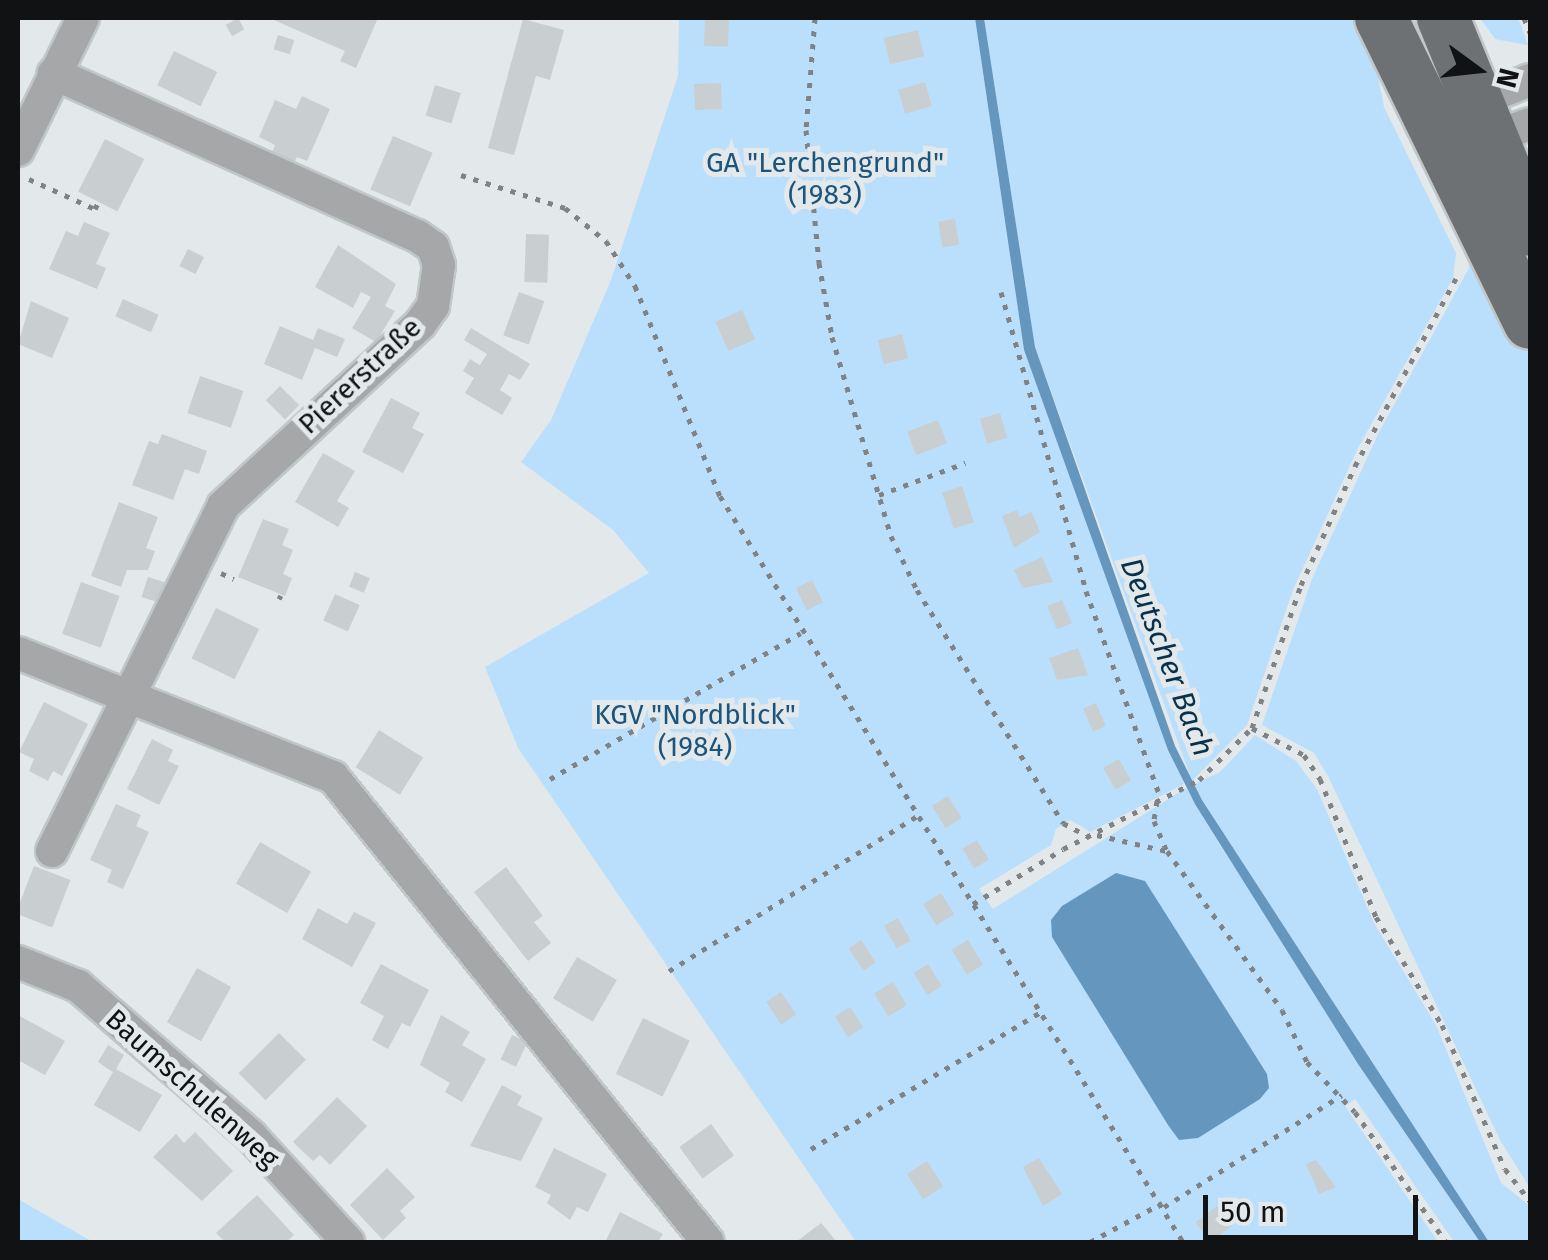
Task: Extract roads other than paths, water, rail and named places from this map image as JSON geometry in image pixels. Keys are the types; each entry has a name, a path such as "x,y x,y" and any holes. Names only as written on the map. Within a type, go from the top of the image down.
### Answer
{"main road":[{"path":"1381,18 1530,323"},
{"path":"1443,18 1500,121 1530,230"}],"street":[{"path":"18,150 83,18"},
{"name":"Piererstraße","path":"52,851 224,506 420,324 432,306 439,264 433,246 417,236 54,74"},
{"path":"1500,121 1457,111 1441,137 1459,144 1500,121 1530,80"},
{"path":"18,653 333,777 708,1242"},
{"name":"Baumschulenweg","path":"18,962 78,986 251,1136 348,1242"}],"park label":[{"name":"GA \"Lerchengrund\" (1983)","path":"825,179"},
{"name":"KGV \"Nordblick\" (1984)","path":"695,731"}],"water label":[{"name":"Deutscher Bach","path":"1167,657"}]}
